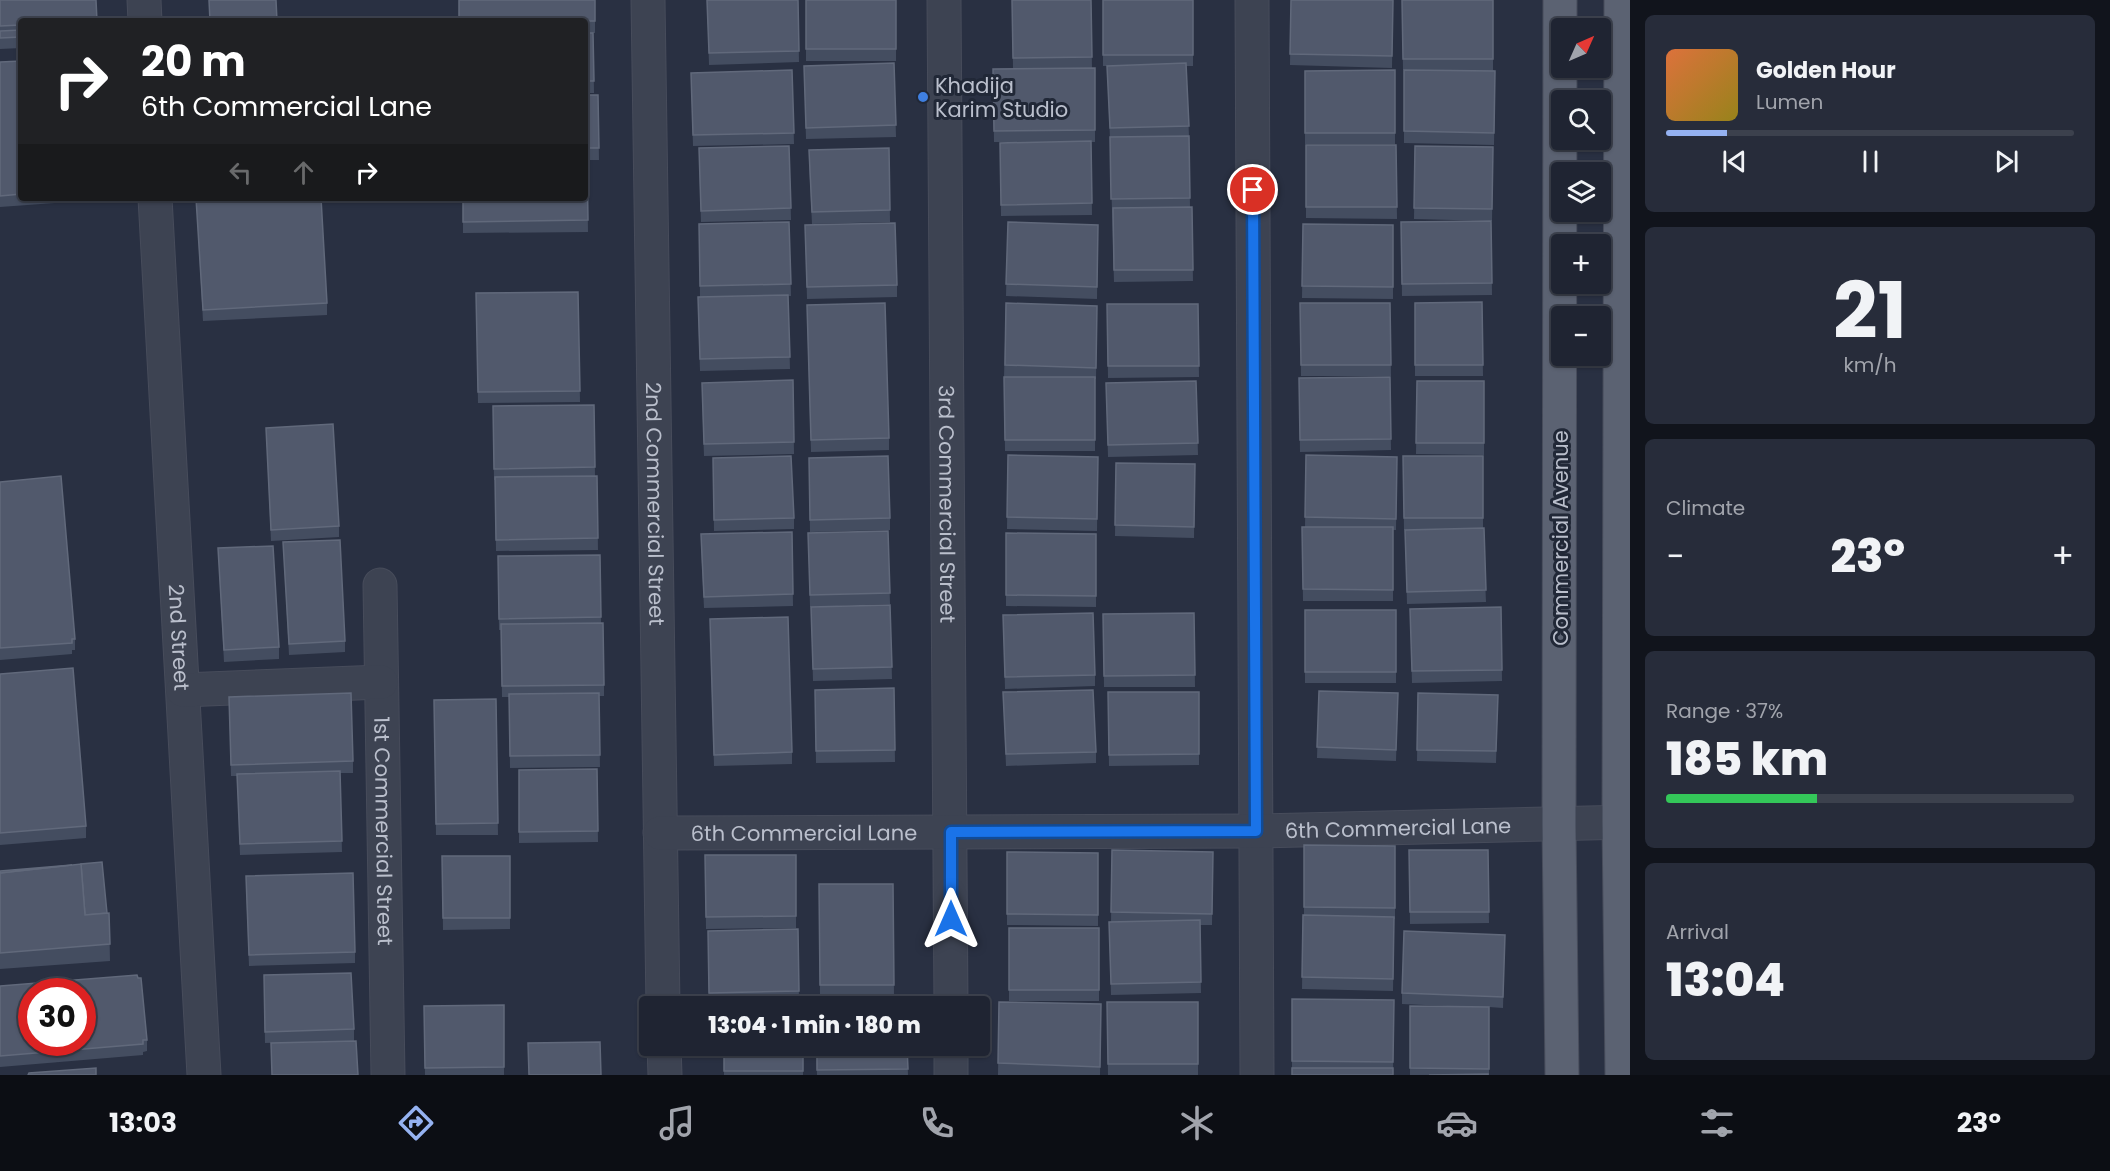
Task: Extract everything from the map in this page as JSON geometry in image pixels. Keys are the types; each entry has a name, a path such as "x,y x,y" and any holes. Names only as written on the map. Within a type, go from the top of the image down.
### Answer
{"main road":[{"name":"Commercial Avenue","path":"1560,0 1559,825 1562,1075"},
{"path":"1621,0 1624,822 1622,1075"}],"street":[{"path":"144,0 145,18"},
{"name":"2nd Commercial Street","path":"648,0 663,996"},
{"name":"3rd Commercial Street","path":"944,0 951,996"},
{"path":"1252,0 1257,1075"},
{"name":"2nd Street","path":"155,201 204,1075"},
{"name":"1st Commercial Street","path":"380,585 388,1075"},
{"path":"183,690 381,682"},
{"name":"6th Commercial Lane","path":"660,833 1256,831 1624,822"},
{"path":"664,1056 664,1075"},
{"path":"951,1056 951,1075"}],"building":[{"path":"0,0 96,0 97,18 18,18 18,25 0,26"},
{"path":"209,0 276,0 277,18 210,18"},
{"path":"459,0 595,0 595,21 588,21 588,18 459,18"},
{"path":"707,0 798,0 799,51 709,53"},
{"path":"806,0 896,0 896,49 806,49"},
{"path":"1012,0 1091,0 1092,57 1013,58"},
{"path":"1103,0 1193,0 1193,55 1103,55"},
{"path":"1291,0 1393,0 1392,56 1290,54"},
{"path":"1402,0 1493,0 1493,59 1403,59"},
{"path":"18,30 18,37 0,38 0,31"},
{"path":"588,33 593,33 594,81 588,81"},
{"path":"18,61 18,194 0,196 0,62"},
{"path":"894,63 896,125 806,128 804,66"},
{"path":"1186,63 1189,126 1110,128 1107,66"},
{"path":"1095,68 1095,130 994,131 993,69"},
{"path":"792,70 794,133 693,135 691,73"},
{"path":"1395,70 1395,133 1305,133 1305,71"},
{"path":"1404,70 1495,71 1494,133 1404,131"},
{"path":"588,95 598,95 599,148 588,148"},
{"path":"1189,136 1190,198 1111,199 1110,137"},
{"path":"1091,141 1092,203 1001,205 1000,143"},
{"path":"1306,145 1396,145 1397,207 1306,207"},
{"path":"789,146 791,208 701,211 699,148"},
{"path":"1415,146 1493,147 1492,209 1414,208"},
{"path":"889,148 890,210 812,212 809,150"},
{"path":"196,201 321,201 327,303 203,310"},
{"path":"463,201 588,201 588,220 463,222"},
{"path":"1192,207 1193,270 1114,270 1113,208"},
{"path":"1491,221 1492,283 1402,284 1401,222"},
{"path":"789,222 791,284 700,286 699,224"},
{"path":"1008,222 1098,225 1097,287 1006,284"},
{"path":"895,223 897,285 807,287 805,225"},
{"path":"1303,224 1393,225 1393,287 1302,286"},
{"path":"578,292 580,391 478,392 476,293"},
{"path":"788,295 790,357 700,359 698,297"},
{"path":"1482,302 1483,365 1415,365 1415,303"},
{"path":"885,303 889,438 811,440 807,305"},
{"path":"1006,303 1097,306 1096,368 1005,365"},
{"path":"1300,303 1390,303 1391,365 1301,365"},
{"path":"1107,304 1198,304 1199,366 1108,366"},
{"path":"1004,377 1095,377 1095,440 1005,440"},
{"path":"1390,377 1391,439 1300,440 1299,378"},
{"path":"793,380 794,442 704,444 702,383"},
{"path":"1196,381 1198,443 1108,445 1106,383"},
{"path":"1417,381 1484,381 1484,443 1416,443"},
{"path":"594,405 595,467 494,469 493,406"},
{"path":"333,424 339,526 271,530 266,428"},
{"path":"1008,455 1098,457 1097,519 1007,517"},
{"path":"1306,455 1397,457 1396,519 1305,517"},
{"path":"791,456 794,518 714,520 713,458"},
{"path":"888,456 890,518 810,520 809,458"},
{"path":"1403,456 1483,456 1483,518 1404,518"},
{"path":"1116,463 1195,464 1194,527 1115,525"},
{"path":"61,476 75,639 72,639 72,643 0,648 0,482"},
{"path":"597,476 598,538 496,540 495,477"},
{"path":"1302,527 1393,527 1393,590 1303,589"},
{"path":"1484,528 1486,590 1407,592 1405,530"},
{"path":"888,531 890,593 810,595 808,533"},
{"path":"792,532 793,594 704,597 701,534"},
{"path":"1006,533 1096,534 1096,596 1006,595"},
{"path":"340,540 345,641 289,644 283,542"},
{"path":"273,546 279,647 224,650 218,548"},
{"path":"600,555 601,617 499,619 498,556"},
{"path":"890,605 892,667 813,669 811,607"},
{"path":"1501,607 1502,670 1412,671 1410,609"},
{"path":"1305,610 1396,610 1396,672 1305,672"},
{"path":"1093,613 1095,675 1005,677 1003,615"},
{"path":"1194,613 1195,675 1104,676 1103,614"},
{"path":"788,617 792,752 714,755 710,619"},
{"path":"603,623 604,685 502,686 501,624"},
{"path":"73,668 86,826 0,833 0,674"},
{"path":"894,688 895,750 816,751 815,690"},
{"path":"1093,690 1096,752 1006,754 1003,692"},
{"path":"1319,691 1398,693 1396,750 1317,747"},
{"path":"1108,692 1199,692 1199,754 1109,755"},
{"path":"351,693 353,761 231,765 229,697"},
{"path":"599,693 600,755 510,756 509,694"},
{"path":"1418,693 1498,695 1496,751 1417,750"},
{"path":"496,699 498,823 436,824 434,700"},
{"path":"597,769 598,831 519,832 519,770"},
{"path":"340,771 342,841 240,844 237,774"},
{"path":"1304,845 1395,846 1395,908 1304,907"},
{"path":"1112,850 1213,852 1212,914 1111,912"},
{"path":"1409,850 1488,850 1489,912 1410,912"},
{"path":"1007,852 1098,853 1098,915 1007,914"},
{"path":"705,855 796,855 796,916 706,917"},
{"path":"442,856 510,856 510,918 443,918"},
{"path":"102,862 107,913 85,915 81,864"},
{"path":"81,864 85,915 109,913 110,944 0,953 0,873"},
{"path":"72,865 0,873 0,871"},
{"path":"353,873 355,952 249,955 246,876"},
{"path":"819,884 893,884 894,985 820,985"},
{"path":"1303,915 1394,917 1393,979 1302,977"},
{"path":"1200,920 1201,982 1111,984 1109,922"},
{"path":"1009,928 1099,928 1099,990 1009,990"},
{"path":"798,929 799,991 709,993 708,931"},
{"path":"1404,931 1505,935 1503,997 1402,993"},
{"path":"351,973 354,1029 265,1032 264,975"},
{"path":"137,975 141,978 147,1040 143,1040 143,1044 96,1048 96,978"},
{"path":"18,985 18,1054 0,1056 0,986"},
{"path":"1292,999 1394,1000 1393,1062 1292,1061"},
{"path":"999,1002 1101,1004 1100,1067 998,1063"},
{"path":"1107,1002 1198,1002 1198,1064 1108,1064"},
{"path":"504,1005 504,1067 425,1068 424,1006"},
{"path":"1410,1006 1489,1007 1489,1069 1410,1068"},
{"path":"356,1041 358,1075 272,1075 271,1043"},
{"path":"600,1042 601,1075 529,1075 528,1043"},
{"path":"724,1056 803,1056 803,1071 724,1071"},
{"path":"817,1056 907,1056 908,1069 817,1070"},
{"path":"96,1068 96,1075 28,1075 29,1073"},
{"path":"1292,1068 1393,1068 1393,1075 1292,1075"},
{"path":"1488,1074 1488,1075 1429,1075"}],"place":[{"name":"Khadija Karim Studio","path":"923,97"}],"route":[{"path":"951,919 951,832 1256,831 1253,190"}]}
